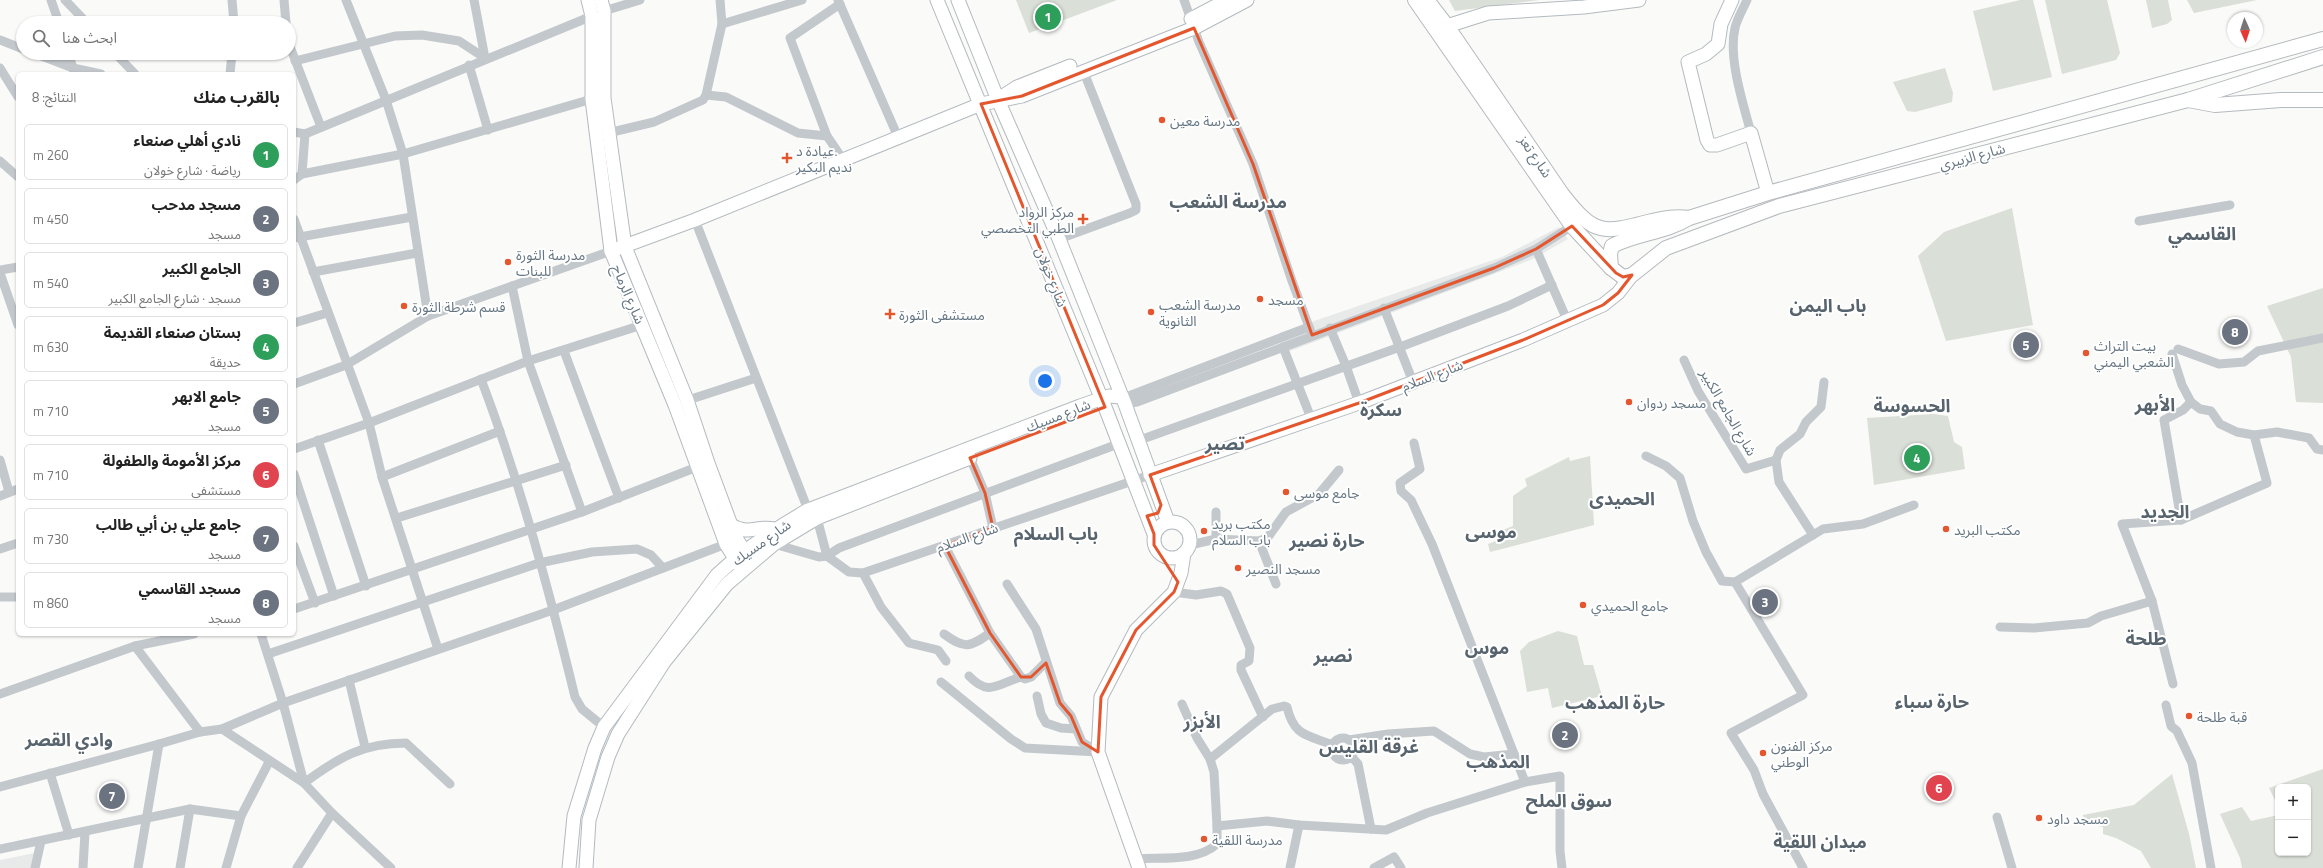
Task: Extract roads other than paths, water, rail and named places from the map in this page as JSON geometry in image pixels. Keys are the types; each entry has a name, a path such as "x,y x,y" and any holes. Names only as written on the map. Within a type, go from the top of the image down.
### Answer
{"main road":[{"name":"شارع تعز","path":"1415,0 1572,226 1611,268"},
{"name":"شارع تعز","path":"1427,0 1448,26 1577,214 1588,223 1603,230 1633,226 1673,217 1689,218"},
{"name":"شارع الزبيري","path":"1689,218 1768,193 2323,39"},
{"name":"شارع الزبيري","path":"1632,275 1666,248 1779,206 2188,100 2323,57"},
{"path":"2188,100 2214,105 2282,100 2323,100"},
{"path":"2097,123 2092,121 2088,114 2102,101"},
{"path":"1632,275 1623,277 1611,268 1610,254 1612,246 1623,241 1678,225 1689,218"}],"street":[{"path":"51,0 57,16"},
{"path":"65,0 80,16"},
{"path":"232,0 233,16"},
{"path":"284,0 285,16"},
{"path":"346,0 386,100 403,154 417,253 428,316"},
{"path":"474,0 485,58"},
{"name":"شارع الرماح","path":"588,0 599,9 604,98 625,247 687,400 743,561"},
{"path":"296,132 305,134 599,9 640,0"},
{"path":"608,132 654,122 703,100 706,95 722,24 720,0"},
{"path":"722,24 802,0"},
{"name":"شارع خولان","path":"937,0 1103,403 1154,534"},
{"name":"شارع خولان","path":"958,0 998,100 1059,239 1096,336 1123,400 1168,522"},
{"path":"1184,0 1192,24 1254,164 1292,281 1311,331"},
{"path":"998,100 1017,87 1192,24 1227,0"},
{"path":"296,383 346,365 428,316 625,247 844,161 898,137 981,104 1022,96 1247,0"},
{"path":"1448,26 1488,12 1584,6 1639,0"},
{"path":"1732,0 1721,24 1718,44 1706,54 1688,62 1707,140 1710,145 1717,145 1751,133"},
{"path":"1747,0 1735,27 1732,46 1741,96 1768,193"},
{"path":"844,161 827,136 790,38 839,2 898,137"},
{"name":"شارع الرماح","path":"599,9 592,99 611,251 675,405 726,544 743,561"},
{"path":"321,127 296,61 395,36 422,35 459,41 485,58"},
{"path":"0,40 16,46"},
{"path":"50,60 74,71"},
{"path":"70,60 74,71"},
{"path":"121,60 132,72"},
{"path":"230,72 231,60"},
{"path":"469,65 488,130"},
{"path":"0,68 16,94"},
{"path":"1059,239 1136,210 1136,204 1083,70"},
{"path":"706,95 726,97 798,133 827,136"},
{"path":"296,178 302,174 403,154 592,99"},
{"path":"302,174 305,134"},
{"path":"0,161 16,175"},
{"path":"2138,221 2230,205"},
{"path":"412,217 297,237 313,272 346,365 369,423 382,477 397,518 438,649"},
{"path":"695,220 756,378 812,514 827,556 849,572 863,573 881,607 909,643 915,646 938,650 946,661"},
{"path":"1123,400 1126,397 1311,331 1330,328 1494,268 1536,249 1572,226"},
{"path":"1536,249 1567,320"},
{"path":"313,272 417,253"},
{"path":"0,270 16,267"},
{"path":"0,273 2,288 16,320"},
{"name":"شارع السلام","path":"863,573 1133,481 1311,418 1359,403 1523,340 1602,305 1618,293 1632,275"},
{"path":"1137,441 1298,382 1400,347 1508,306 1552,285"},
{"path":"512,286 528,362 582,512"},
{"path":"1384,308 1413,382"},
{"path":"296,322 327,313"},
{"path":"296,448 369,423 528,362 642,324"},
{"path":"1330,328 1346,366 1359,403"},
{"path":"1123,400 1137,402 1283,347 1311,331"},
{"path":"1079,344 1096,336"},
{"path":"2323,338 2258,351 2244,362 2219,364 2175,351 2182,385 2191,402 2200,409 2211,411 2220,424 2237,432 2254,435 2278,432 2309,438 2317,449 2323,450"},
{"path":"1283,347 1311,418"},
{"path":"564,351 619,498"},
{"name":"شارع الجامع الكبير","path":"1684,360 1698,391 1746,469 1776,460 1779,482 1813,535"},
{"path":"675,405 756,378"},
{"path":"481,379 500,431 530,529 553,610 575,697 582,710 604,727"},
{"path":"1776,460 1780,450 1800,434 1806,422 1821,407 1824,382"},
{"name":"شارع مسيك","path":"586,868 589,820 608,757 618,734 677,645 743,561 775,529 1103,403 1123,400"},
{"path":"2181,520 2164,420 2183,410 2191,402"},
{"name":"شارع مسيك","path":"569,868 574,816 594,748 604,727 717,575 774,544 812,514 970,458 1103,403"},
{"path":"382,477 500,431"},
{"path":"2173,684 2152,601 2122,524 2181,520 2267,482 2254,435"},
{"path":"318,440 366,586"},
{"path":"1414,443 1420,470 1400,483 1401,491 1411,500 1432,544 1525,782"},
{"path":"774,544 819,556 827,556 839,548 1118,444"},
{"path":"1646,456 1666,466 1680,478 1693,521 1706,552 1722,581 1735,582 1823,529 1863,524 1914,505"},
{"path":"970,458 985,493 993,528"},
{"path":"0,460 9,492"},
{"path":"397,518 566,465"},
{"path":"296,608 582,512 697,467"},
{"path":"1164,557 1171,558 1187,549 1216,538 1259,541 1268,538 1286,512 1319,494 1339,470"},
{"path":"296,480 334,596"},
{"path":"1144,511 1149,515 1155,514 1160,511 1161,505"},
{"path":"1216,512 1216,538"},
{"path":"1182,704 1197,738 1210,759 1214,772 1217,844 1208,852 1137,865 1098,752 1101,697 1136,630 1176,587 1190,539 1186,528 1174,522 1168,522 1159,526 1154,534 1156,550 1164,557 1176,587 1196,595 1221,591 1227,594 1250,648 1251,657 1249,661 1240,665 1262,717"},
{"path":"731,525 748,532 766,527 775,529"},
{"path":"1259,541 1276,584"},
{"path":"0,549 16,544"},
{"path":"0,787 200,732 222,729 283,703 553,610 726,544"},
{"path":"945,546 990,633 1021,677"},
{"path":"268,654 424,604 539,563 592,552 637,549 651,554 663,568"},
{"path":"296,551 315,602"},
{"path":"1735,582 1793,681 1803,695 1731,733 1754,770 1763,794 1803,868"},
{"path":"1007,584 1036,629 1060,703 1071,716 1082,742 1098,752"},
{"path":"0,597 16,597"},
{"path":"2000,627 2034,628 2088,623 2101,616 2152,601"},
{"path":"944,634 960,645 970,645 990,633"},
{"path":"0,694 159,637 171,636"},
{"path":"262,636 283,703 304,783"},
{"path":"135,646 200,732"},
{"path":"969,676 979,686 989,688 1021,677 1025,679 1031,677 1046,662"},
{"path":"349,680 365,747"},
{"path":"941,682 1011,739 1025,748 1098,752"},
{"path":"1037,696 1041,714 1046,723 1061,728 1076,729"},
{"path":"2166,705 2171,726 2177,731 2192,763 2211,868"},
{"path":"1210,759 1272,709 1284,706 1288,707 1290,718 1298,731 1310,738 1333,745"},
{"path":"222,729 269,762 304,783 332,813 391,868"},
{"path":"1349,740 1353,746 1351,756 1345,760 1337,758 1333,753 1333,745 1338,740 1349,740 1388,734 1434,731 1470,754 1484,757 1514,754"},
{"path":"304,783 343,756 365,747 388,743 406,743 450,784"},
{"path":"138,868 159,744"},
{"path":"1351,756 1358,764 1371,829"},
{"path":"226,868 241,816 269,762"},
{"path":"50,774 69,835"},
{"path":"1217,826 1267,821 1299,825 1386,830 1427,813 1525,782 1560,776 1560,851 1562,868"},
{"path":"0,849 85,832 148,816 190,809 241,816"},
{"path":"180,868 190,809"},
{"path":"297,868 332,813"},
{"path":"1998,817 2012,868"},
{"path":"1290,868 1299,825"},
{"path":"83,868 85,832"},
{"path":"35,868 41,841"},
{"path":"1374,868 1394,857 1401,868"}],"place":[{"name":"نادي أهلي صنعاء","path":"1048,17"},
{"name":"مدرسة معين","path":"1162,120"},
{"name":"عيادة د. نديم البكير","path":"787,158"},
{"name":"مركز الرواد الطبي التخصصي","path":"1083,219"},
{"name":"مدرسة الثورة للبنات","path":"508,262"},
{"name":"مسجد","path":"1260,299"},
{"name":"قسم شرطة الثورة","path":"404,306"},
{"name":"مدرسة الشعب الثانوية","path":"1151,312"},
{"name":"مستشفى الثورة","path":"890,314"},
{"name":"مسجد القاسمي","path":"2235,332"},
{"name":"جامع الابهر","path":"2026,345"},
{"name":"بيت التراث الشعبي اليمني","path":"2086,353"},
{"name":"مسجد ردوان","path":"1629,402"},
{"name":"بستان صنعاء القديمة","path":"1917,458"},
{"name":"جامع موسى","path":"1286,492"},
{"name":"مكتب البريد","path":"1946,529"},
{"name":"مكتب بريد باب السلام","path":"1204,531"},
{"name":"مسجد النصير","path":"1238,568"},
{"name":"الجامع الكبير","path":"1765,602"},
{"name":"جامع الحميدي","path":"1583,605"},
{"name":"قبة طلحة","path":"2189,716"},
{"name":"مسجد مدحب","path":"1565,735"},
{"name":"مركز الفنون الوطني","path":"1763,753"},
{"name":"مركز الأمومة والطفولة","path":"1939,788"},
{"name":"جامع علي بن أبي طالب","path":"112,796"},
{"name":"مسجد داود","path":"2039,818"},
{"name":"مدرسة اللقية","path":"1204,839"}],"district":[{"name":"مدرسة الشعب","path":"1228,201"},
{"name":"القاسمي","path":"2202,233"},
{"name":"باب اليمن","path":"1828,305"},
{"name":"الأبهر","path":"2155,404"},
{"name":"الحسوسة","path":"1912,405"},
{"name":"سكرة","path":"1381,409"},
{"name":"تصير","path":"1225,443"},
{"name":"الحميدى","path":"1622,498"},
{"name":"الجديد","path":"2165,511"},
{"name":"موسى","path":"1491,531"},
{"name":"باب السلام","path":"1056,533"},
{"name":"حارة نصير","path":"1327,540"},
{"name":"طلحة","path":"2146,638"},
{"name":"موس","path":"1487,647"},
{"name":"نصير","path":"1333,655"},
{"name":"حارة سباء","path":"1932,701"},
{"name":"حارة المذهب","path":"1615,702"},
{"name":"الأبزر","path":"1202,721"},
{"name":"وادي القصر","path":"69,739"},
{"name":"غرقة القليس","path":"1369,746"},
{"name":"المذهب","path":"1498,761"},
{"name":"سوق الملح","path":"1569,800"},
{"name":"ميدان اللقية","path":"1820,841"}]}
